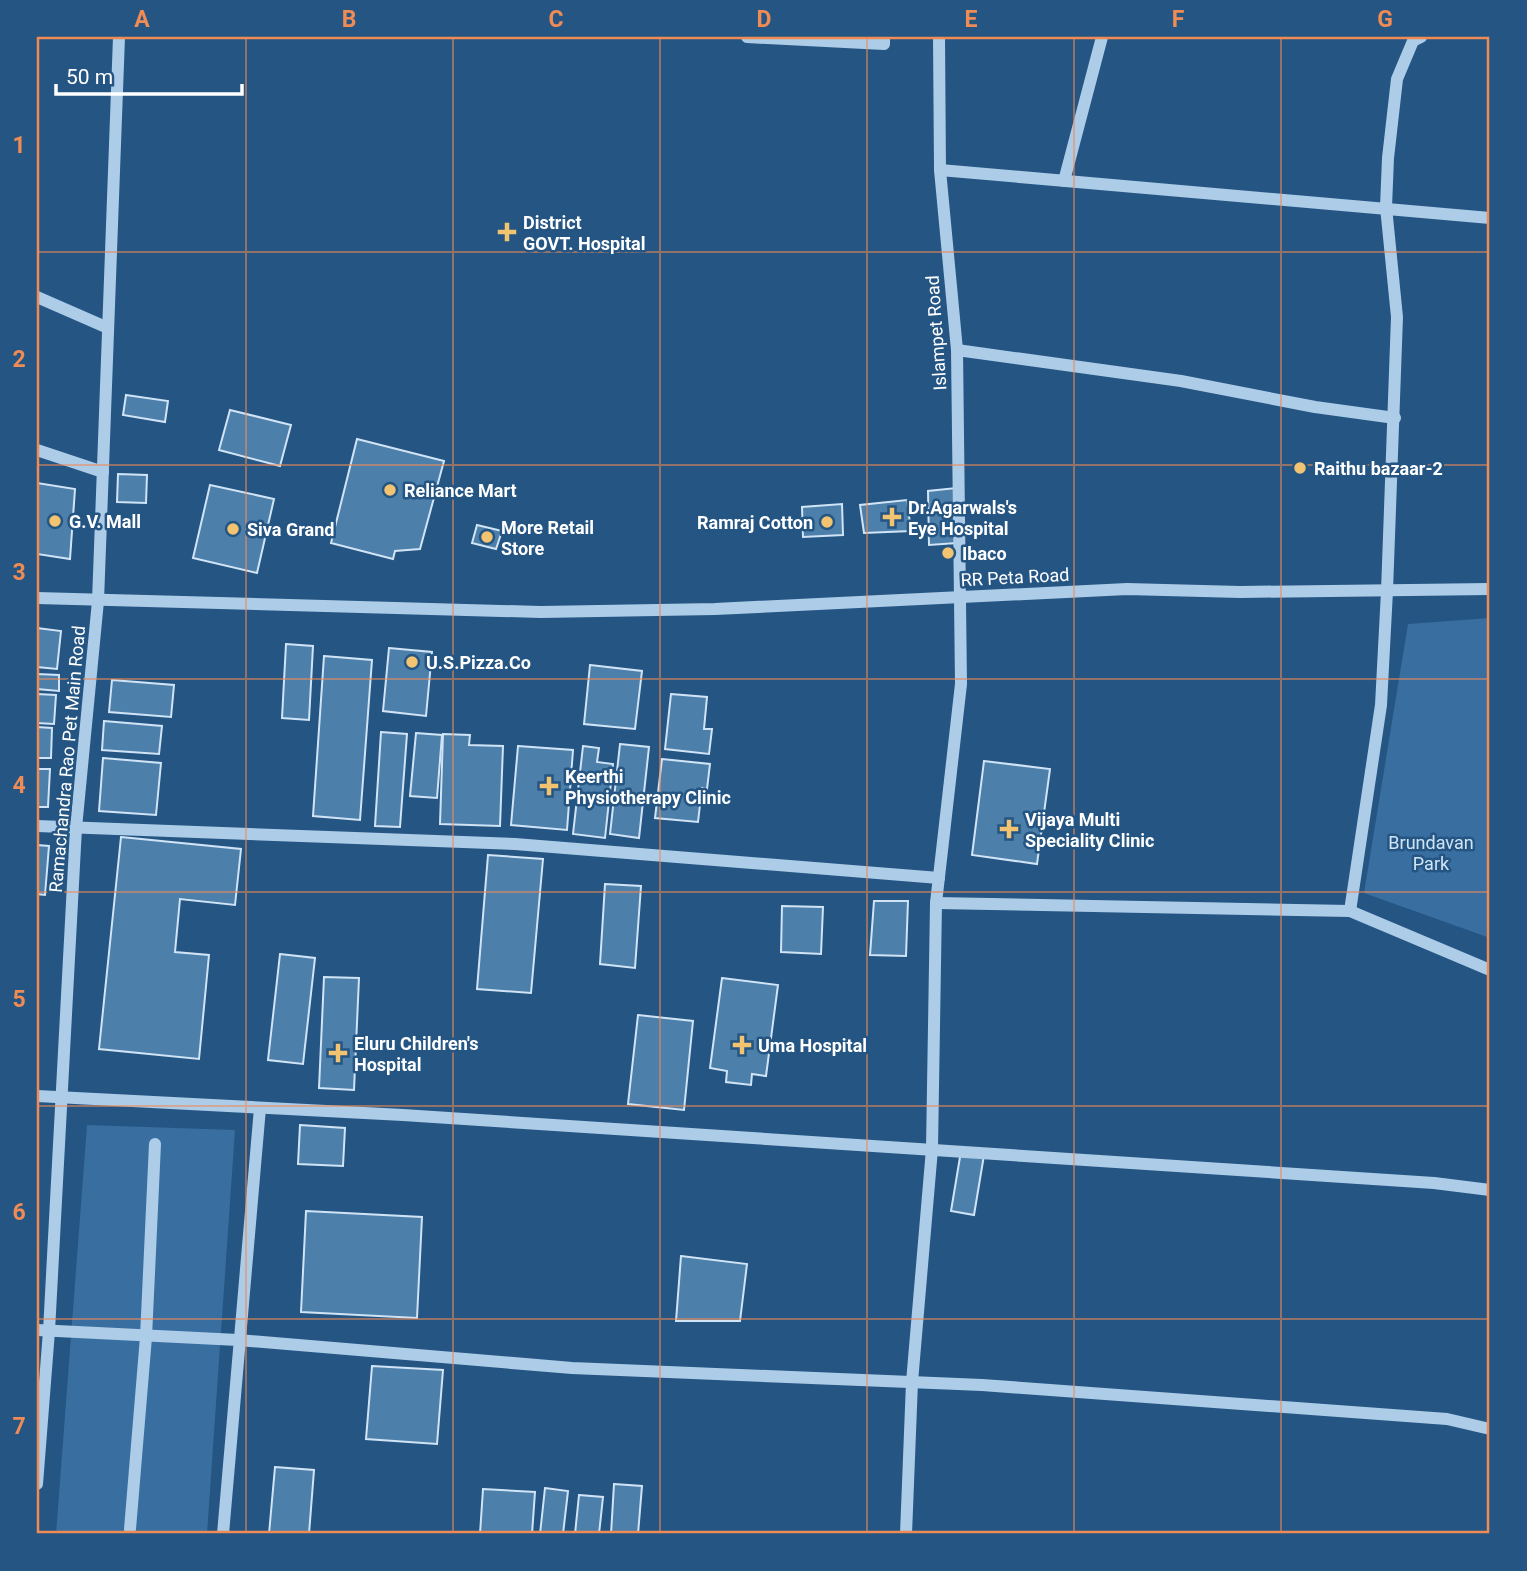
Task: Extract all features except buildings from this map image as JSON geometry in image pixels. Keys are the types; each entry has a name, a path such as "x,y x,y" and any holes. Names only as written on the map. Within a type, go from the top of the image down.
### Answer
{"street":[{"name":"Ramachandra Rao Pet Main Road","path":"37,1484 43,1331 61,1099 76,828 98,601 119,37"},
{"path":"747,37 884,44 884,37"},
{"name":"Islampet Road","path":"906,1534 912,1382 932,1149 936,903 961,684 957,350 940,170 939,37"},
{"path":"1065,181 1102,37"},
{"path":"1350,911 1381,705 1387,591 1395,418 1396,317 1386,207 1397,79 1413,41 1421,37"},
{"path":"940,170 1490,218"},
{"path":"37,297 108,328"},
{"path":"957,350 1181,381 1315,407 1395,418"},
{"path":"37,450 103,472"},
{"name":"RR Peta Road","path":"37,598 541,612 715,609 1127,589 1240,592 1490,589"},
{"path":"37,826 515,844 939,878"},
{"path":"936,903 1350,911 1490,970"},
{"path":"37,1096 932,1149 1434,1183 1490,1190"},
{"path":"223,1534 260,1108"},
{"path":"130,1529 146,1336 155,1144"},
{"path":"43,1331 238,1340 572,1367 995,1385 1447,1419 1490,1429"}],"green space":[{"name":"Brundavan Park","path":"1490,618 1490,938 1364,893 1408,624"},
{"path":"87,1125 235,1130 207,1534 56,1534"}],"place":[{"name":"District GOVT. Hospital","path":"507,232"},
{"name":"Raithu bazaar-2","path":"1300,468"},
{"name":"Reliance Mart","path":"390,490"},
{"name":"Dr.Agarwals's Eye Hospital","path":"892,517"},
{"name":"G.V. Mall","path":"55,521"},
{"name":"Ramraj Cotton","path":"827,522"},
{"name":"Siva Grand","path":"233,529"},
{"name":"More Retail Store","path":"487,537"},
{"name":"Ibaco","path":"948,553"},
{"name":"U.S.Pizza.Co","path":"412,662"},
{"name":"Keerthi Physiotherapy Clinic","path":"549,786"},
{"name":"Vijaya Multi Speciality Clinic","path":"1009,829"},
{"name":"Uma Hospital","path":"742,1045"},
{"name":"Eluru Children's Hospital","path":"338,1053"}]}
